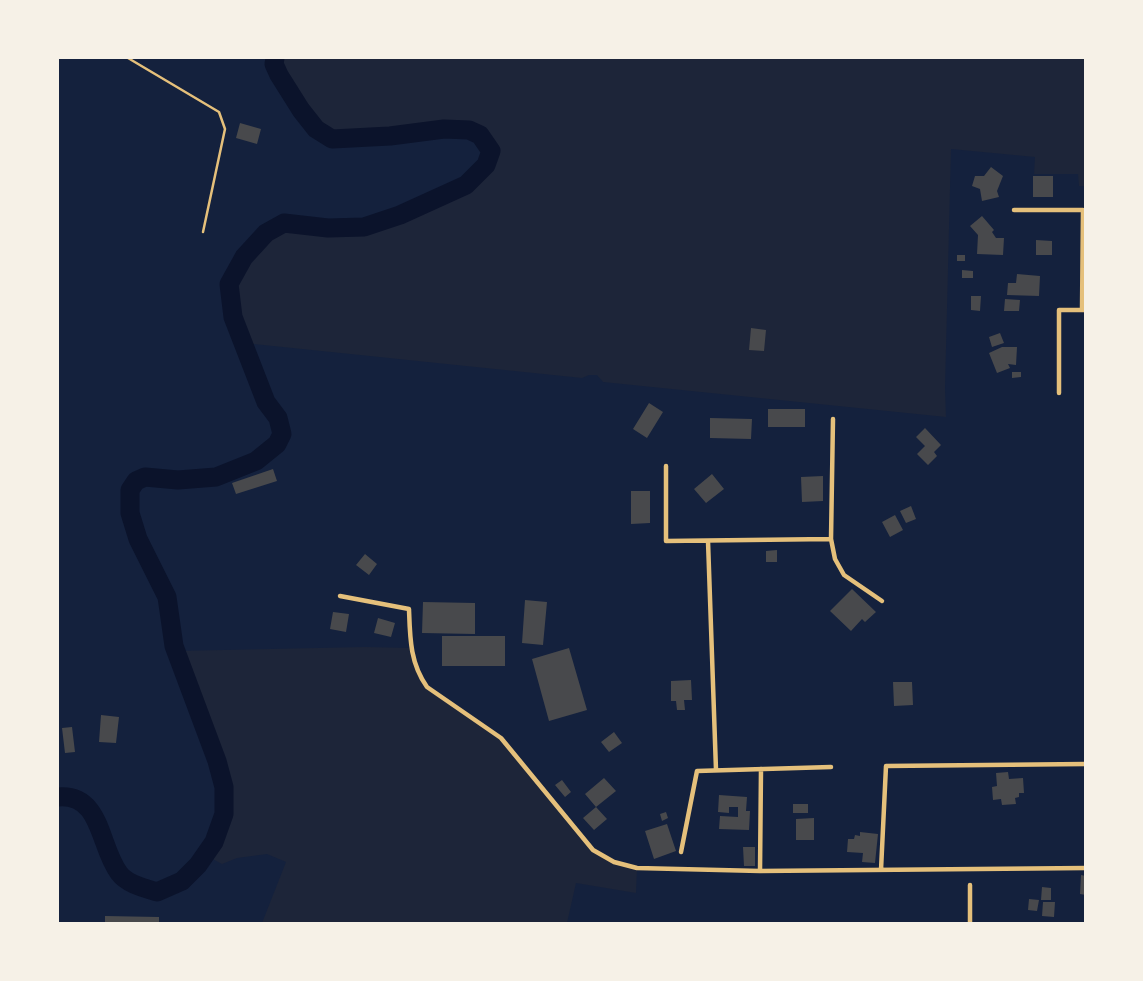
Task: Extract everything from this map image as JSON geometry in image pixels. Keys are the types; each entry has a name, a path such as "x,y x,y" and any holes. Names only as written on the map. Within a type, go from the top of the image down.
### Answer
{"street":[{"path":"1014,210 1083,210 1084,310 1059,310 1059,393"},
{"path":"833,419 831,539 835,559 844,575 882,601"},
{"path":"666,466 666,541 831,539"},
{"path":"708,541 716,770"},
{"path":"340,596 408,609 410,648 419,676 427,687 501,738 593,850 614,862 637,868 760,871 1086,868"},
{"path":"881,870 886,766 1086,764"},
{"path":"681,852 697,771 831,767"},
{"path":"760,871 761,769"},
{"path":"970,884 970,924"}],"lane":[{"path":"128,58 219,112 225,129 203,232"}],"shaded area":[{"path":"275,58 1085,58 1085,186 1079,186 1078,174 1034,174 1035,157 951,149 945,388 946,417 603,382 597,375 589,375 582,378 244,343 233,317 229,284 244,257 266,233 284,223 328,228 363,227 400,215 466,185 486,165 491,151 480,135 469,130 444,129 390,136 332,139 316,129 301,110 279,75 274,64"},
{"path":"365,647 410,648 427,687 501,738 593,850 614,862 637,868 636,893 576,883 567,923 262,923 286,862 267,854 237,858 222,864 205,855 214,842 224,814 224,787 217,761 176,651"}],"building":[{"path":"240,123 261,129 257,144 236,138"},
{"path":"991,167 1003,176 997,191 999,197 982,201 980,189 972,186 975,176 984,176"},
{"path":"1033,176 1053,176 1053,197 1033,197"},
{"path":"982,216 994,230 992,232 996,238 1004,238 1003,255 977,254 978,235 970,226"},
{"path":"1036,240 1052,241 1052,255 1036,255"},
{"path":"957,255 965,255 965,261 957,261"},
{"path":"962,270 973,271 973,278 962,278"},
{"path":"1017,274 1040,276 1039,296 1007,295 1008,283 1016,283"},
{"path":"971,296 981,296 980,311 971,310"},
{"path":"1005,299 1020,300 1019,311 1004,311"},
{"path":"751,328 766,330 764,351 749,350"},
{"path":"1000,333 1004,343 992,347 989,337"},
{"path":"1002,347 1017,347 1016,365 1008,364 1010,368 997,373 989,353"},
{"path":"1012,372 1021,372 1021,377 1012,378"},
{"path":"649,403 663,412 647,438 633,429"},
{"path":"768,409 805,409 805,427 768,427"},
{"path":"710,418 752,419 751,439 710,438"},
{"path":"925,428 941,445 934,452 937,456 928,465 917,454 925,446 916,437"},
{"path":"273,469 277,481 236,494 232,483"},
{"path":"712,474 724,489 706,503 694,489"},
{"path":"823,476 823,501 802,502 801,477"},
{"path":"631,491 650,491 650,523 631,524"},
{"path":"911,506 916,519 906,523 900,511"},
{"path":"895,515 903,530 890,537 882,522"},
{"path":"777,550 777,562 766,562 766,551"},
{"path":"365,554 377,564 369,575 356,565"},
{"path":"852,589 876,612 865,622 862,619 851,631 830,611"},
{"path":"525,600 547,602 543,645 522,643"},
{"path":"423,602 475,603 475,634 422,633"},
{"path":"333,612 349,614 346,632 330,629"},
{"path":"378,618 395,623 391,637 374,633"},
{"path":"442,636 505,636 505,666 442,666"},
{"path":"569,648 587,710 549,721 532,659"},
{"path":"691,680 692,700 684,700 685,710 677,710 676,701 671,701 671,681"},
{"path":"893,682 912,682 913,705 894,706"},
{"path":"101,715 119,717 116,743 99,742"},
{"path":"72,727 75,752 65,753 62,728"},
{"path":"614,732 622,743 609,752 601,742"},
{"path":"1008,772 1009,779 1023,778 1024,793 1019,793 1019,797 1015,798 1016,804 1002,805 1001,799 993,800 992,787 997,786 996,773"},
{"path":"604,778 616,791 596,807 585,794"},
{"path":"562,780 571,792 565,797 555,785"},
{"path":"719,795 747,797 746,811 750,811 749,830 719,829 720,816 738,817 738,807 729,807 729,813 718,812"},
{"path":"793,804 808,804 808,813 793,813"},
{"path":"596,807 607,819 594,830 583,818"},
{"path":"666,812 668,818 662,821 660,814"},
{"path":"814,818 814,840 796,840 796,819"},
{"path":"667,824 676,851 654,859 645,831"},
{"path":"860,832 878,834 875,863 862,862 863,853 847,852 848,839 854,839 855,835 860,836"},
{"path":"743,847 755,847 755,866 744,866"},
{"path":"1081,875 1086,876 1086,895 1080,894"},
{"path":"1042,887 1051,888 1051,900 1041,900"},
{"path":"1029,899 1039,900 1037,911 1028,910"},
{"path":"1043,902 1055,902 1054,917 1042,916"},
{"path":"105,916 159,917 159,924 105,924"}],"waterway":[{"path":"58,797 72,798 83,804 91,812 98,824 112,862 122,877 136,885 157,892 182,881 198,865 214,842 224,814 224,787 217,761 174,646 167,597 138,539 130,513 130,490 136,481 145,477 178,480 216,477 256,461 277,444 282,434 278,418 266,402 233,317 229,284 244,257 266,233 284,223 328,228 364,227 400,215 466,185 486,165 491,151 480,135 469,130 444,129 390,136 332,139 316,129 301,110 279,75 274,64 275,58"}]}
